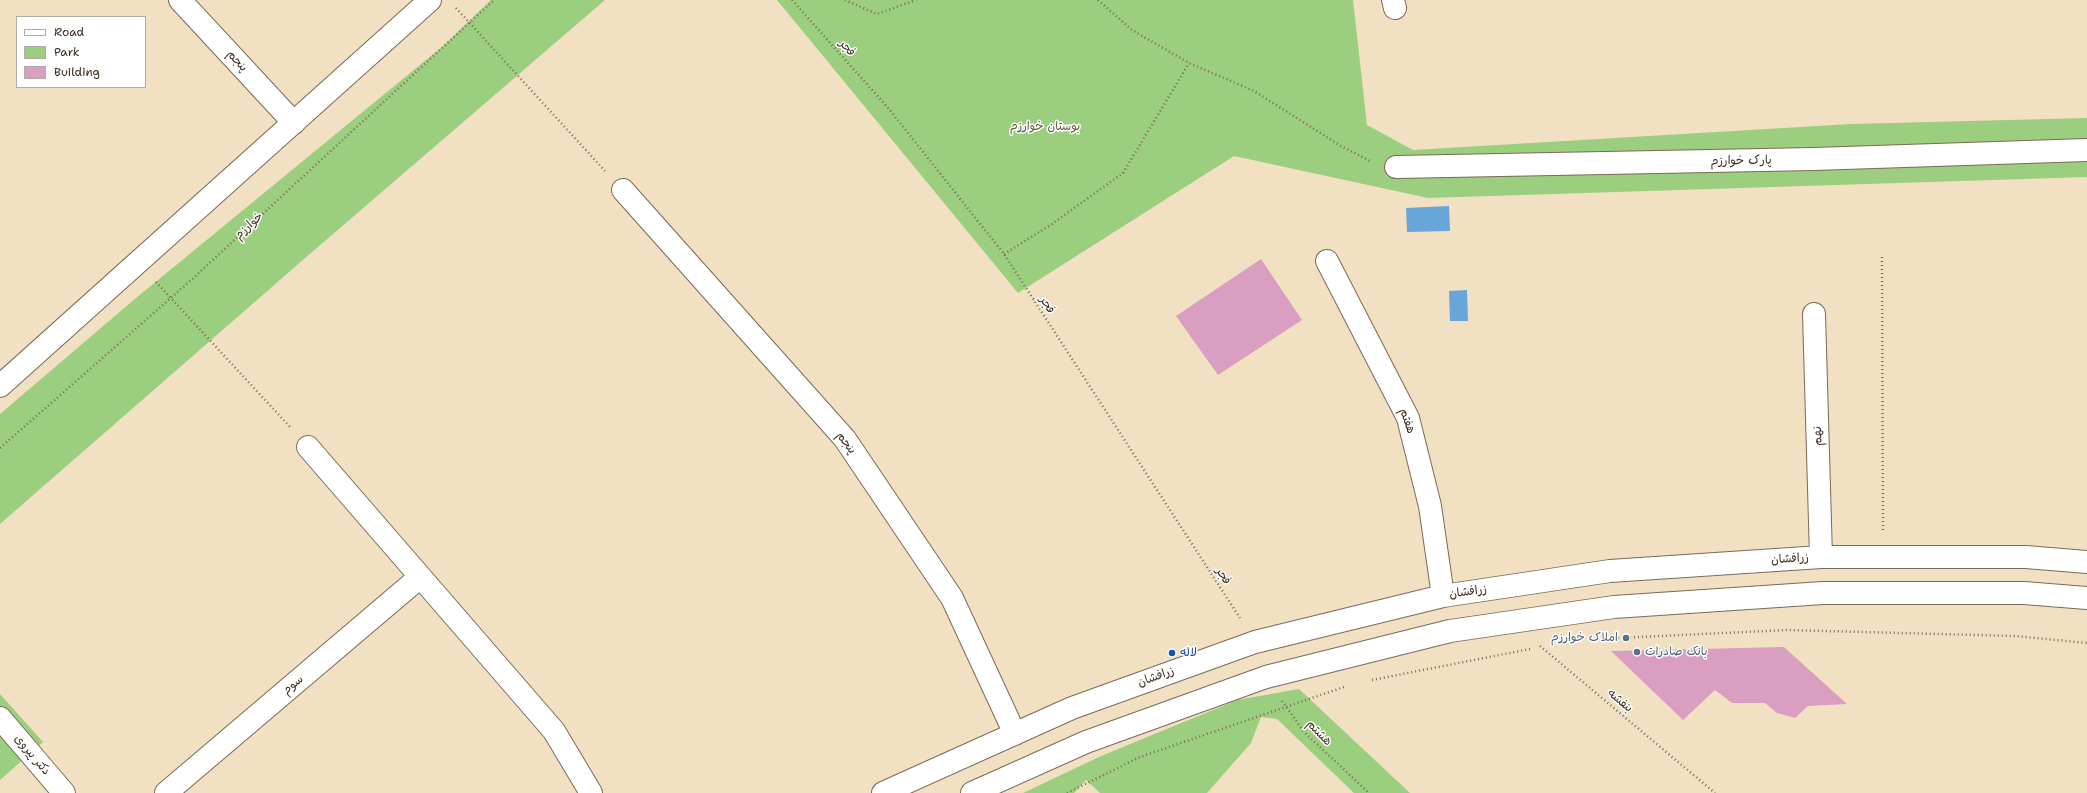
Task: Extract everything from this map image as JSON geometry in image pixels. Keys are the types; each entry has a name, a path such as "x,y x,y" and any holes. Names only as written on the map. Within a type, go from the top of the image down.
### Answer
{"street":[{"name":"پنجم","path":"180,0 294,123"},
{"path":"3,378 138,263 430,0"},
{"name":"پارک خوارزم","path":"1396,167 1814,159 2087,150"},
{"name":"پنجم","path":"623,190 845,439 952,598 1015,734"},
{"name":"هفتم","path":"1327,261 1408,418 1430,506 1443,596"},
{"name":"نهم","path":"1814,314 1821,557"},
{"path":"308,447 554,730 591,793"},
{"name":"زرافشان","path":"883,793 1072,708 1255,642 1443,596 1610,571 1821,557 2026,557 2087,562"},
{"name":"سوم","path":"166,793 420,577"},
{"path":"972,793 1086,742 1266,677 1450,631 1614,608 1822,593 2024,593 2087,598"},
{"name":"دکتر پیروی","path":"0,718 64,793"}],"path":[{"name":"خوارزم","path":"0,448 189,282 494,0"},
{"name":"فجر","path":"792,0 889,109 1004,254 1255,642"},
{"path":"846,0 877,14 916,0"},
{"path":"1098,0 1132,30 1189,63 1254,91 1348,149 1375,163 1396,167"},
{"path":"454,6 623,190"},
{"path":"1004,254 1052,224 1123,173 1189,63"},
{"path":"1882,257 1883,530 1891,531"},
{"path":"138,263 308,447"},
{"name":"بنفشه","path":"1512,622 1715,793"},
{"path":"1591,639 1787,630 2015,636 2087,643"},
{"path":"1369,681 1544,646"},
{"name":"هشتم","path":"1266,677 1304,732 1369,793"},
{"path":"1067,793 1140,757 1346,687"}],"green space":[{"path":"491,0 605,0 304,259 0,524 0,414 136,298 443,46"},
{"name":"بوستان خوارزم","path":"777,0 1353,0 1367,125 1413,150 1851,124 2087,118 2087,177 1428,198 1234,156 1018,293"},
{"path":"1299,689 1410,793 1354,793 1277,719 1261,717 1251,743 1207,793 1100,793 1086,780 1074,793 1023,793 1101,756 1237,700"},
{"path":"0,694 43,742 0,780"}],"water":[{"path":"1449,206 1450,231 1407,232 1406,208"},
{"path":"1467,290 1468,321 1450,321 1449,291"}],"building":[{"path":"1261,259 1302,320 1218,375 1176,316"},
{"path":"1784,647 1847,704 1808,706 1795,718 1777,713 1765,703 1732,703 1715,690 1683,720 1611,651"}],"place":[{"name":"املاک خوارزم","path":"1626,638"},
{"name":"بانک صادرات","path":"1637,652"},
{"name":"لاله","path":"1172,653"}]}
